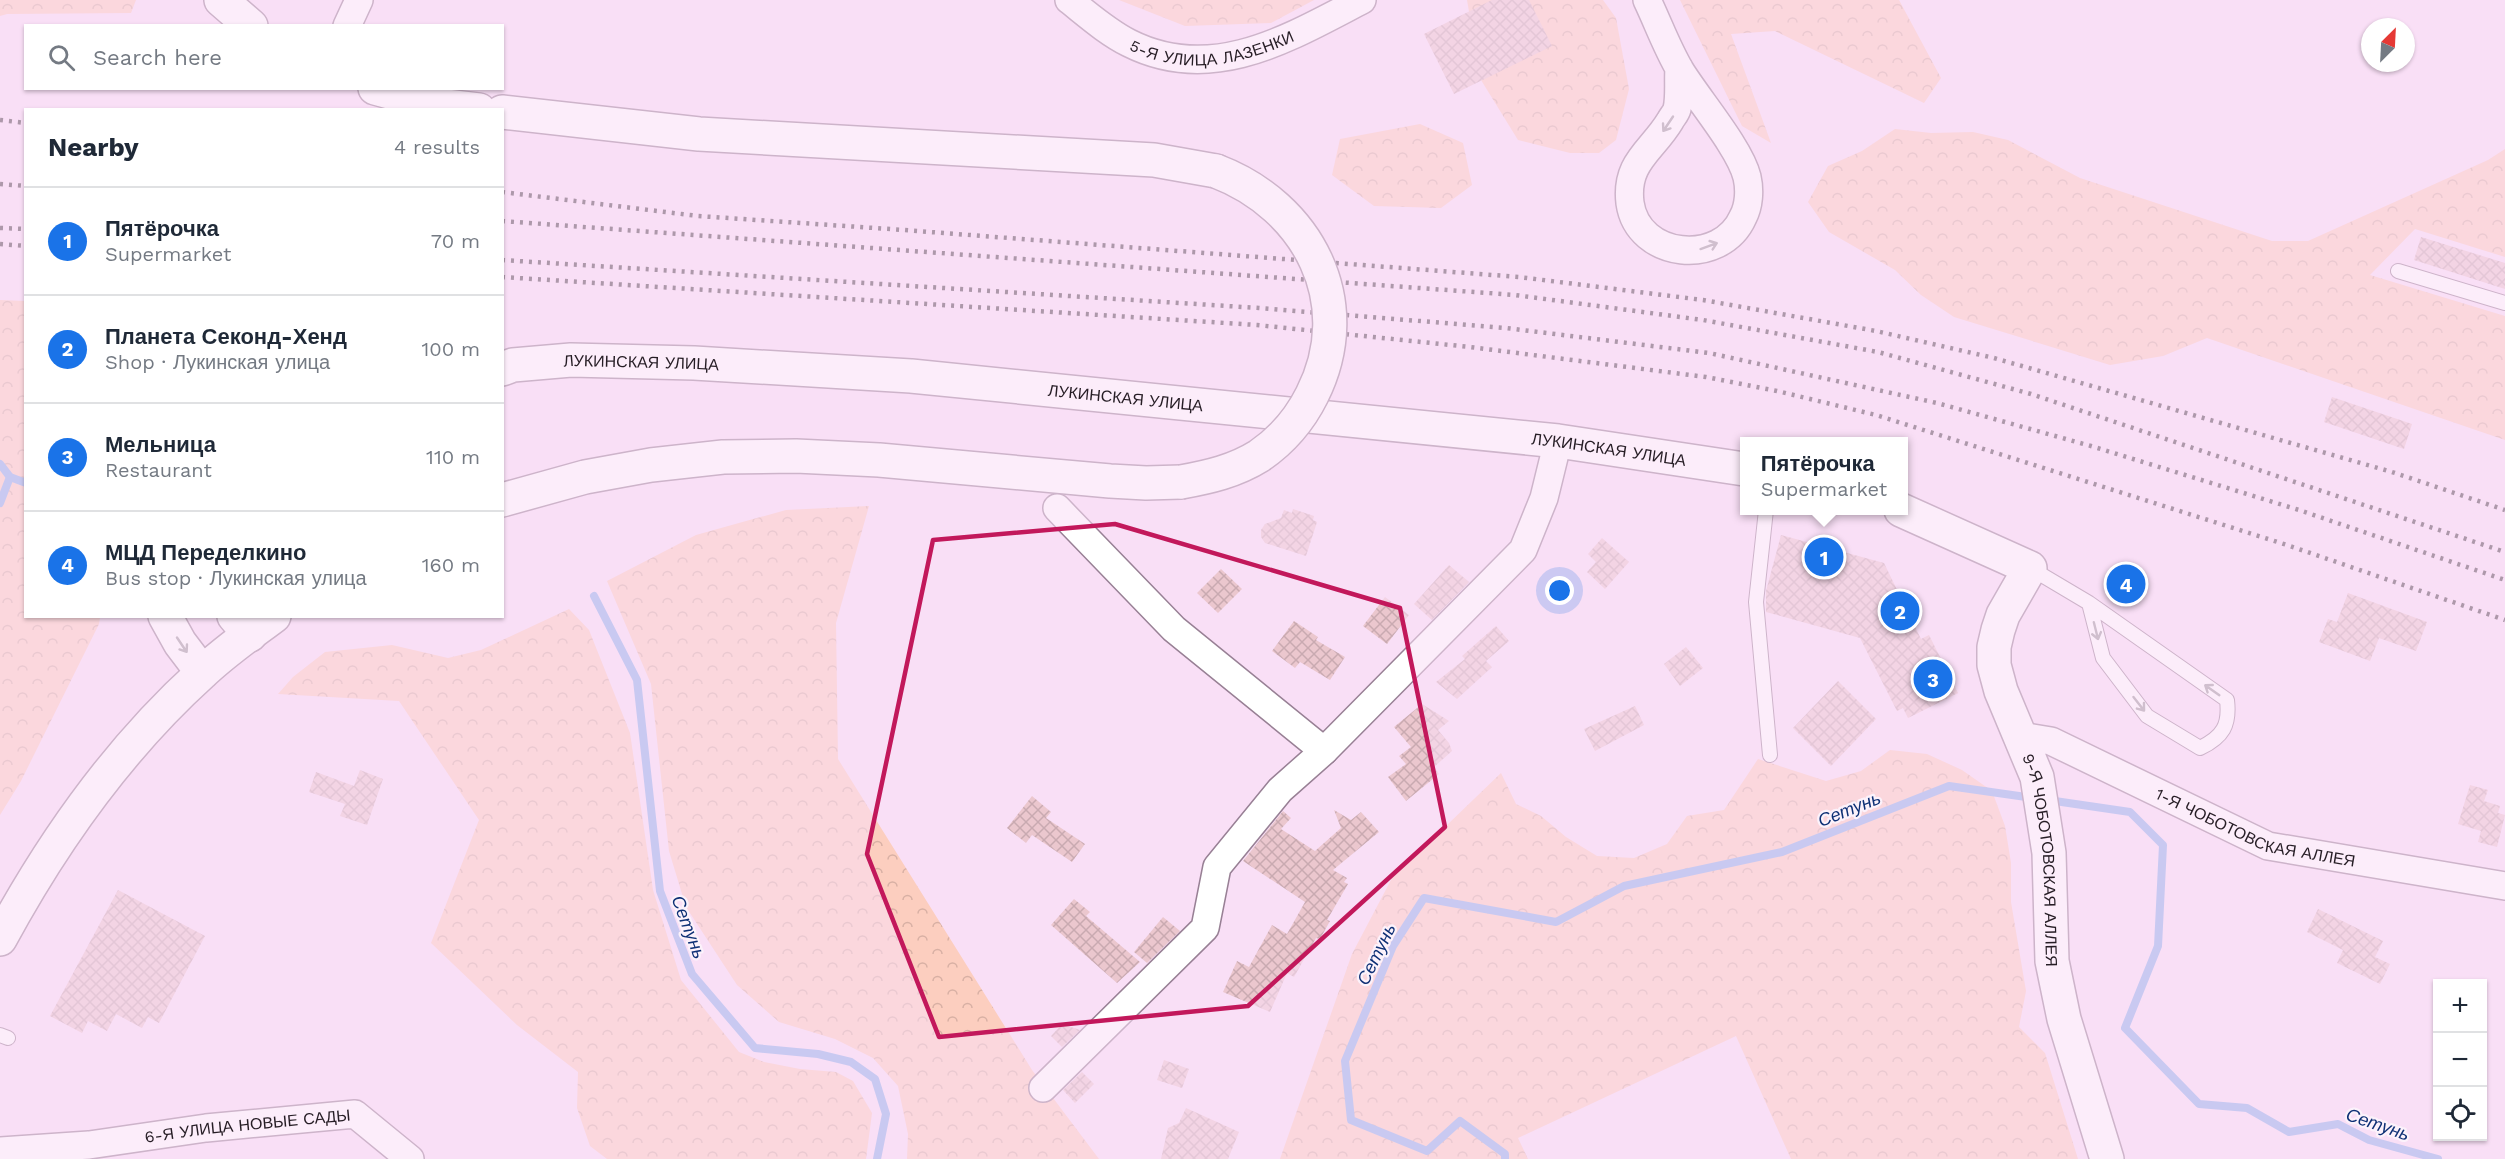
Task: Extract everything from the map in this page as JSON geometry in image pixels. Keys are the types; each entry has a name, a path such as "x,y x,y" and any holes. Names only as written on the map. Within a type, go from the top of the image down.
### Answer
{"main road":[{"path":"221,0 248,24"},
{"path":"382,90 437,105 462,108"},
{"path":"504,112 699,134 1154,160 1216,171 1238,179 1262,193 1283,211 1300,232 1314,256 1324,283 1330,311 1330,338 1319,381 1300,416 1282,437 1259,456 1209,477 1181,482 1146,483 879,460 796,456 744,457 651,465 585,477 504,499"},
{"name":"ЛУКИНСКАЯ УЛИЦА","path":"504,368 513,365 571,360 694,363 911,376 1558,441 1740,468"},
{"path":"1908,513 2030,568"},
{"name":"9-Я ЧОБОТОВСКАЯ АЛЛЕЯ","path":"2030,568 2003,615 1994,647 1994,666 2001,691 2037,777 2049,853 2052,961 2064,1019 2107,1159"},
{"path":"166,618 180,643 202,672"},
{"path":"0,939 50,853 102,780 202,672 253,622"}],"street":[{"path":"348,24 359,0"},
{"name":"5-Я УЛИЦА ЛАЗЕНКИ","path":"1069,0 1112,33 1131,44 1155,53 1208,60 1229,58 1268,47 1362,0"},
{"path":"1647,0 1679,68 1739,158 1748,177 1749,198 1743,218 1731,235 1713,247 1693,252 1672,249 1654,240 1639,225 1630,206 1629,185 1635,165 1665,129 1677,110 1679,68"},
{"path":"1042,1088 1205,928 1216,867 1280,790 1324,751 1522,550 1544,498 1558,441"},
{"path":"1057,508 1174,629 1324,751"},
{"name":"1-Я ЧОБОТОВСКАЯ АЛЛЕЯ","path":"2019,736 2051,741 2268,846 2505,886"},
{"name":"6-Я УЛИЦА НОВЫЕ САДЫ","path":"0,1151 83,1152 206,1128 355,1114 410,1159"}],"lane":[{"path":"2398,271 2505,303"},
{"path":"1765,515 1756,602 1770,755"},
{"path":"2030,568 2089,603 2227,700 2229,714 2226,726 2214,741 2200,748 2147,716 2103,658 2089,603"}],"highlighted area":[{"path":"1115,524 1400,608 1445,827 1248,1006 939,1037 867,854 933,540"}],"green space":[{"path":"0,0 136,0 131,13 7,14 0,16"},
{"path":"1119,0 1314,0 1271,23 1185,26"},
{"path":"1467,0 1603,0 1616,18 1629,89 1616,140 1599,153 1570,153 1518,140 1481,80"},
{"path":"1680,0 1899,0 1941,78 1924,103 1775,31 1731,34 1771,143 1742,126"},
{"path":"1420,124 1463,143 1472,185 1441,208 1374,206 1332,175 1340,139"},
{"path":"1895,129 1931,133 1973,132 2008,140 2080,178 2272,241 2308,241 2488,160 2505,149 2505,257 2415,229 2370,275 2505,316 2505,440 2207,338 2163,356 2110,365 1954,317 1921,295 1895,270 1829,232 1808,202 1828,166 1862,151"},
{"path":"0,300 24,301 24,618 100,618 99,624 21,781 0,815"},
{"path":"869,506 836,623 838,759 1032,1070 1099,1159 907,1159 908,1134 898,1086 873,1058 835,1039 779,1022 737,985 686,907 669,851 651,684 607,581 696,535 786,510"},
{"path":"569,609 589,630 630,733 653,890 681,980 739,1052 764,1062 800,1069 836,1072 853,1081 872,1113 866,1159 607,1159 590,1146 577,1108 578,1072 517,1025 431,943 479,820 399,701 278,694 293,677 325,652 392,645 448,658 481,650"},
{"path":"1890,750 1927,754 1962,770 1992,791 2005,826 2011,863 2011,902 2026,991 2019,1027 2045,1053 2078,1159 1791,1159 1736,1036 1518,1138 1528,1159 1280,1159 1352,954 1392,878 1501,773 1516,804 1541,816 1566,837 1597,856 1634,858 1667,844 1687,816 1724,810 1758,759 1826,781 1861,771"}],"building":[{"path":"1492,0 1529,0 1552,46 1454,94 1424,34"},
{"path":"2421,237 2505,263 2505,289 2414,260"},
{"path":"2332,397 2412,424 2404,449 2324,422"},
{"path":"1293,509 1314,516 1313,520 1317,522 1306,556 1265,543 1261,537 1261,530 1265,524 1281,518 1284,510 1292,513"},
{"path":"1781,535 1884,563 1921,639 1929,635 1958,693 1908,718 1903,708 1897,711 1860,638 1766,612 1766,591"},
{"path":"1602,538 1629,562 1605,589 1587,572 1596,562 1588,554"},
{"path":"1449,565 1469,582 1432,620 1414,604"},
{"path":"1221,569 1242,589 1218,613 1197,593"},
{"path":"2348,593 2427,622 2416,651 2379,638 2370,661 2319,642 2328,619 2337,622"},
{"path":"1385,597 1409,615 1387,644 1363,626"},
{"path":"1294,621 1318,637 1316,640 1345,657 1330,680 1300,662 1295,668 1272,651"},
{"path":"1496,626 1509,641 1486,661 1492,667 1457,699 1436,682 1465,659 1462,656"},
{"path":"1686,647 1703,668 1680,686 1664,664"},
{"path":"1838,681 1876,719 1831,766 1793,728"},
{"path":"1422,704 1449,721 1438,730 1449,743 1452,751 1434,767 1439,774 1406,801 1388,777 1406,764 1399,756 1411,747 1394,727"},
{"path":"1635,706 1644,725 1595,751 1584,729"},
{"path":"360,770 383,779 367,825 340,816 345,804 309,792 316,772 354,786"},
{"path":"2470,785 2488,790 2484,801 2500,806 2498,813 2505,815 2497,847 2478,842 2481,831 2458,824"},
{"path":"1032,796 1051,812 1046,818 1085,844 1072,862 1032,835 1026,843 1007,828"},
{"path":"1334,810 1351,820 1361,812 1379,832 1333,870 1347,878 1344,882 1348,884 1327,920 1330,921 1320,939 1316,938 1294,977 1287,973 1270,1012 1223,992 1237,961 1249,967 1272,925 1287,934 1305,902 1243,861 1283,811 1291,818 1281,829 1315,851 1341,828"},
{"path":"118,890 205,936 159,1023 148,1017 142,1028 116,1014 107,1031 88,1021 82,1033 50,1016"},
{"path":"1074,899 1090,912 1086,916 1140,962 1117,983 1051,925"},
{"path":"2318,909 2383,941 2375,957 2390,964 2380,984 2337,963 2343,950 2307,932"},
{"path":"1163,917 1180,931 1147,963 1134,952"},
{"path":"1062,1024 1080,1030 1062,1047 1051,1036"},
{"path":"1164,1060 1189,1069 1182,1088 1157,1080"},
{"path":"1082,1072 1094,1084 1075,1103 1063,1090"},
{"path":"1186,1108 1239,1132 1228,1159 1161,1159 1168,1128 1179,1123"}],"waterway":[{"name":"Сетунь","path":"0,464 10,477 24,482"},
{"path":"0,503 10,477"},
{"name":"Сетунь","path":"594,596 637,680 660,891 692,974 755,1048 818,1054 851,1062 875,1079 886,1114 877,1159"},
{"name":"Сетунь","path":"1505,1159 1505,1154 1460,1121 1427,1151 1351,1120 1345,1061 1393,946 1424,898 1556,922 1624,886 1782,852 1949,786 2033,798"},
{"name":"Сетунь","path":"2048,800 2130,812 2163,845 2158,946 2125,1028 2199,1104 2247,1108 2289,1132 2338,1124 2369,1140 2438,1159"}],"railway":[{"path":"0,120 24,123"},
{"path":"0,184 24,186"},
{"path":"504,192 698,216 1519,277 1703,300 1876,331 1994,358 2392,472 2505,510"},
{"path":"504,221 1515,295 1703,320 1878,352 2031,394 2505,552"},
{"path":"0,228 24,229"},
{"path":"0,244 24,246"},
{"path":"504,260 1259,308 1506,328 1709,353 1937,403 2091,446 2299,510 2505,580"},
{"path":"504,277 1257,325 1470,347 1706,377 1777,391 1876,415 2287,545 2505,620"}],"place":[{"name":"Пятёрочка","path":"1824,557"},
{"name":"МЦД Переделкино","path":"2126,584"},
{"name":"Планета Секонд-Хенд","path":"1900,611"},
{"name":"Мельница","path":"1933,679"}]}
